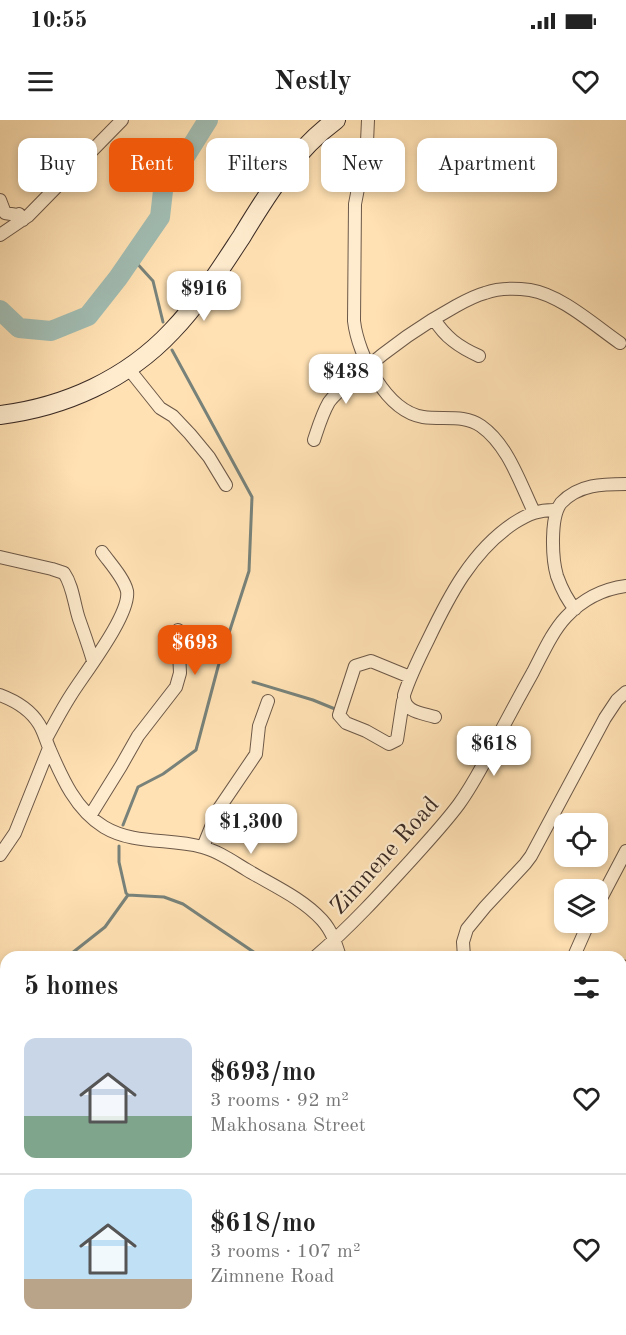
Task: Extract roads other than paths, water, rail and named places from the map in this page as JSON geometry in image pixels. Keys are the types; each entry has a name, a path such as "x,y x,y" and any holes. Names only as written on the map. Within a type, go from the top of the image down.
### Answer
{"street":[{"path":"0,235 23,220 51,194 122,120"},
{"path":"0,415 34,410 65,401 98,386 128,368 158,345 183,319 294,158 336,120"},
{"path":"368,120 367,142 355,204 354,309 357,338 369,365 389,397 404,410 419,416 465,419 474,422 489,433 503,448 534,512"},
{"path":"0,200 5,213 19,214 23,220"},
{"path":"314,441 321,420 333,398 369,365 434,319 470,298 487,292 531,291 546,294 557,299 620,343"},
{"path":"434,319 451,340 478,356"},
{"path":"128,368 160,408 173,416 190,434 209,457 226,485"},
{"path":"574,609 562,588 556,570 554,545 557,510 566,499 587,487 602,484 626,484"},
{"path":"410,677 371,661 355,666 339,715 346,723 388,744 397,741 404,695 410,677 467,569 478,554 507,528 534,512 557,510"},
{"path":"0,855 15,833 48,743 70,695 117,622 127,598 124,582 102,552"},
{"path":"0,557 64,573 70,585 93,661"},
{"name":"Zimnene Road","path":"322,951 395,878 460,803 558,628 574,609 595,595 626,586"},
{"path":"90,816 138,736 176,687 180,673 178,630"},
{"path":"464,951 466,929 525,864 605,718 617,700 626,692"},
{"path":"0,694 12,699 32,715 39,724 66,784 78,803 94,820 111,831 128,836 203,847 218,853 310,909 328,927 338,951"},
{"path":"203,847 218,810 256,754 260,726 268,701"},
{"path":"403,701 410,710 435,717"},
{"path":"608,885 626,851"},
{"path":"579,951 585,933"}],"waterway":[{"path":"0,310 19,328 51,331 88,316 118,278 160,217 164,182 183,160 208,120"},
{"path":"132,258 153,281 163,322"},
{"path":"123,825 138,787 163,774 196,750 218,667 249,571 252,497 172,350"},
{"path":"253,682 335,709"},
{"path":"119,846 119,862 128,895 164,897 183,904 252,951"},
{"path":"75,951 105,927 128,895"}]}
